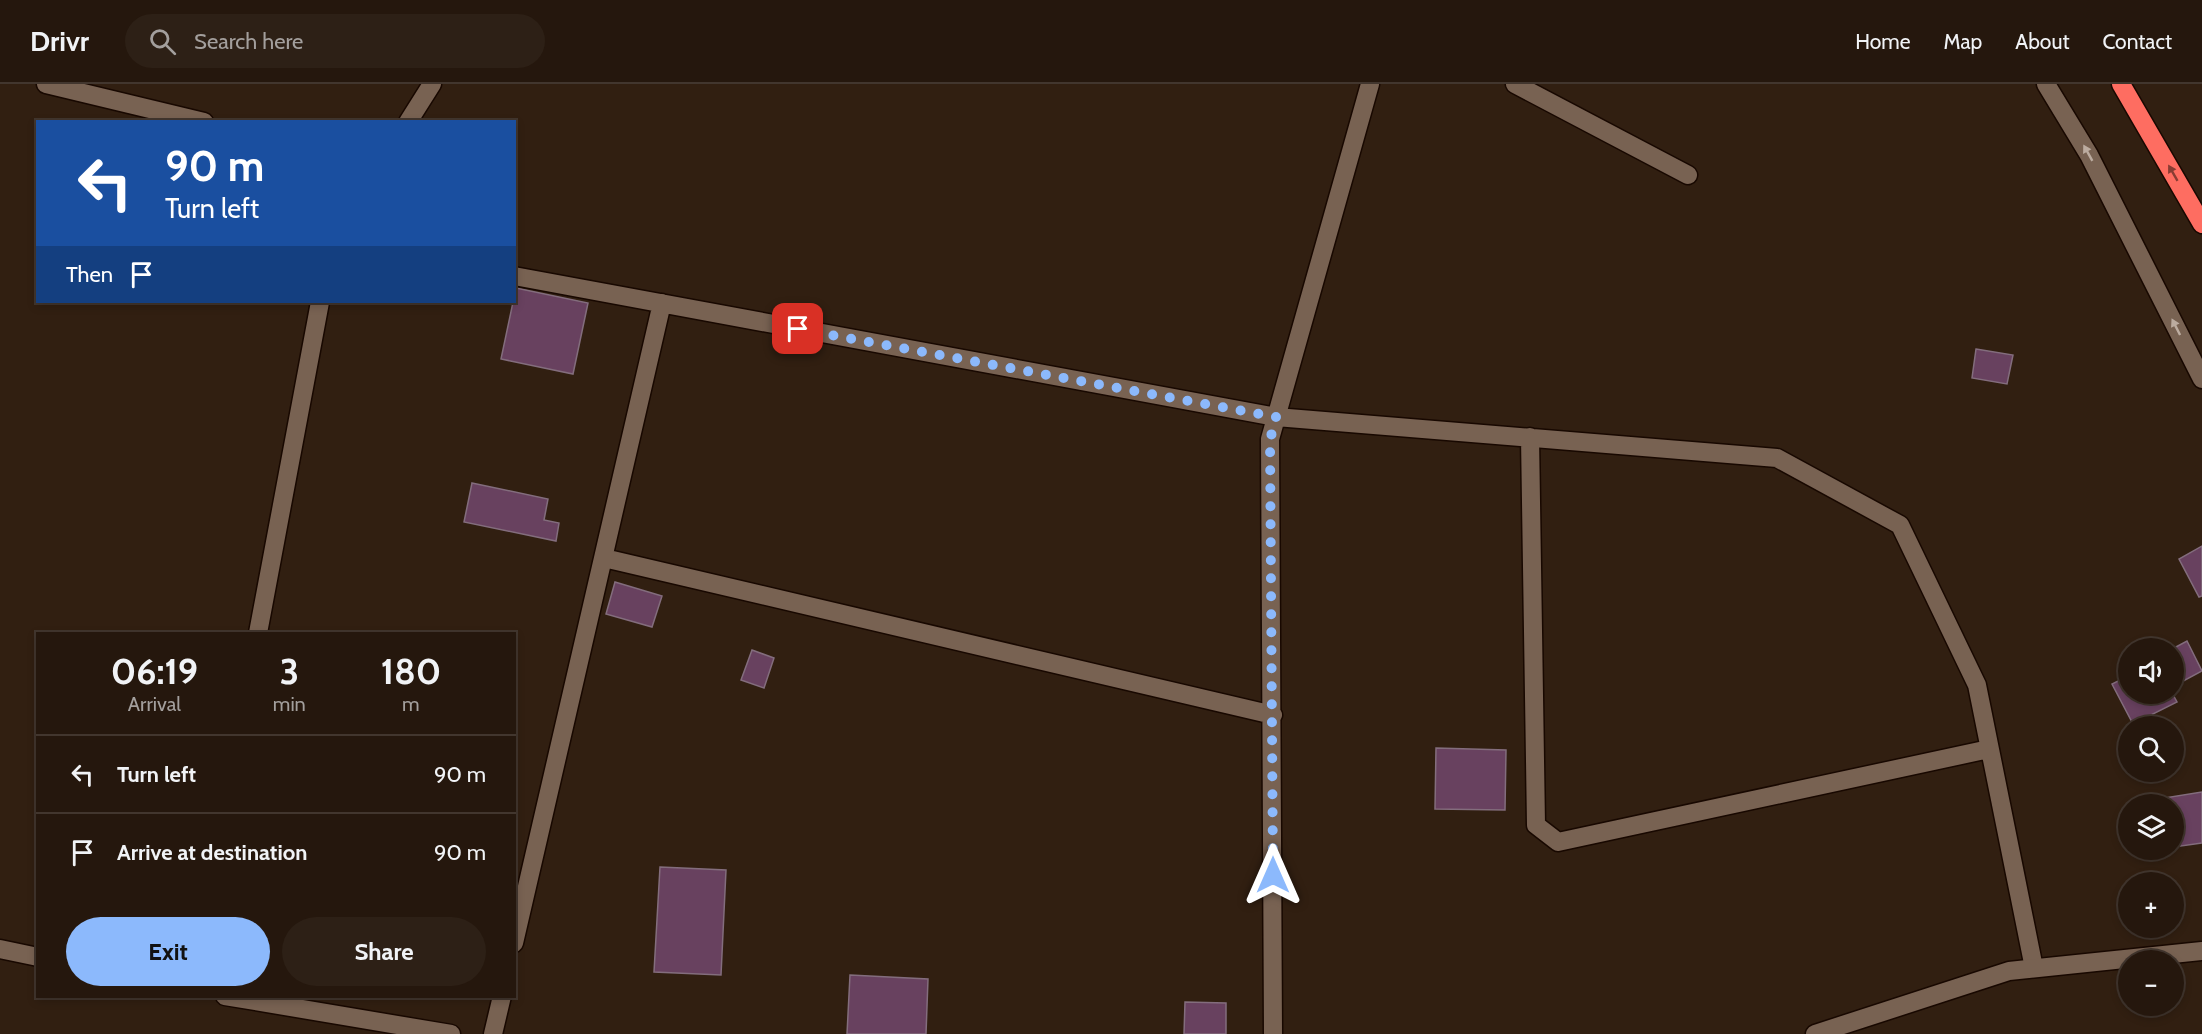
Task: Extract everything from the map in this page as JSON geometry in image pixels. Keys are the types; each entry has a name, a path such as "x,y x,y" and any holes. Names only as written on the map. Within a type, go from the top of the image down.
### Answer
{"highway":[{"path":"2121,84 2202,224"}],"street":[{"path":"46,84 196,120"},
{"path":"409,120 432,84"},
{"path":"1273,1034 1270,440 1370,84"},
{"path":"1515,84 1688,176"},
{"path":"2046,84 2089,154 2202,379"},
{"path":"516,276 1276,417 1777,458 1900,525 1977,685 2034,968"},
{"path":"258,632 320,303"},
{"path":"516,934 662,303"},
{"path":"1530,437 1536,825 1558,842 1989,749"},
{"path":"604,558 1272,715"},
{"path":"0,949 36,957"},
{"path":"1815,1034 2009,971 2202,951"},
{"path":"237,998 451,1034"},
{"path":"493,1034 502,998"}],"building":[{"path":"516,288 588,303 573,374 501,359 513,303 516,303"},
{"path":"1976,349 2013,355 2007,384 1972,378"},
{"path":"472,483 548,499 544,520 559,523 556,541 464,522"},
{"path":"2202,546 2202,596 2199,597 2179,559"},
{"path":"615,582 662,596 652,627 606,614"},
{"path":"2187,641 2202,671 2184,681 2184,643"},
{"path":"752,650 774,658 764,688 741,680"},
{"path":"2118,681 2118,695 2112,684"},
{"path":"2122,704 2173,704 2149,716 2129,716"},
{"path":"1436,748 1506,750 1505,810 1435,809"},
{"path":"2202,792 2202,843 2184,846 2184,795"},
{"path":"660,867 726,870 721,975 654,972"},
{"path":"850,975 928,979 926,1034 847,1034"},
{"path":"1185,1002 1226,1003 1226,1034 1184,1034"}],"route":[{"path":"798,329 1276,417 1270,440 1273,875"}]}
